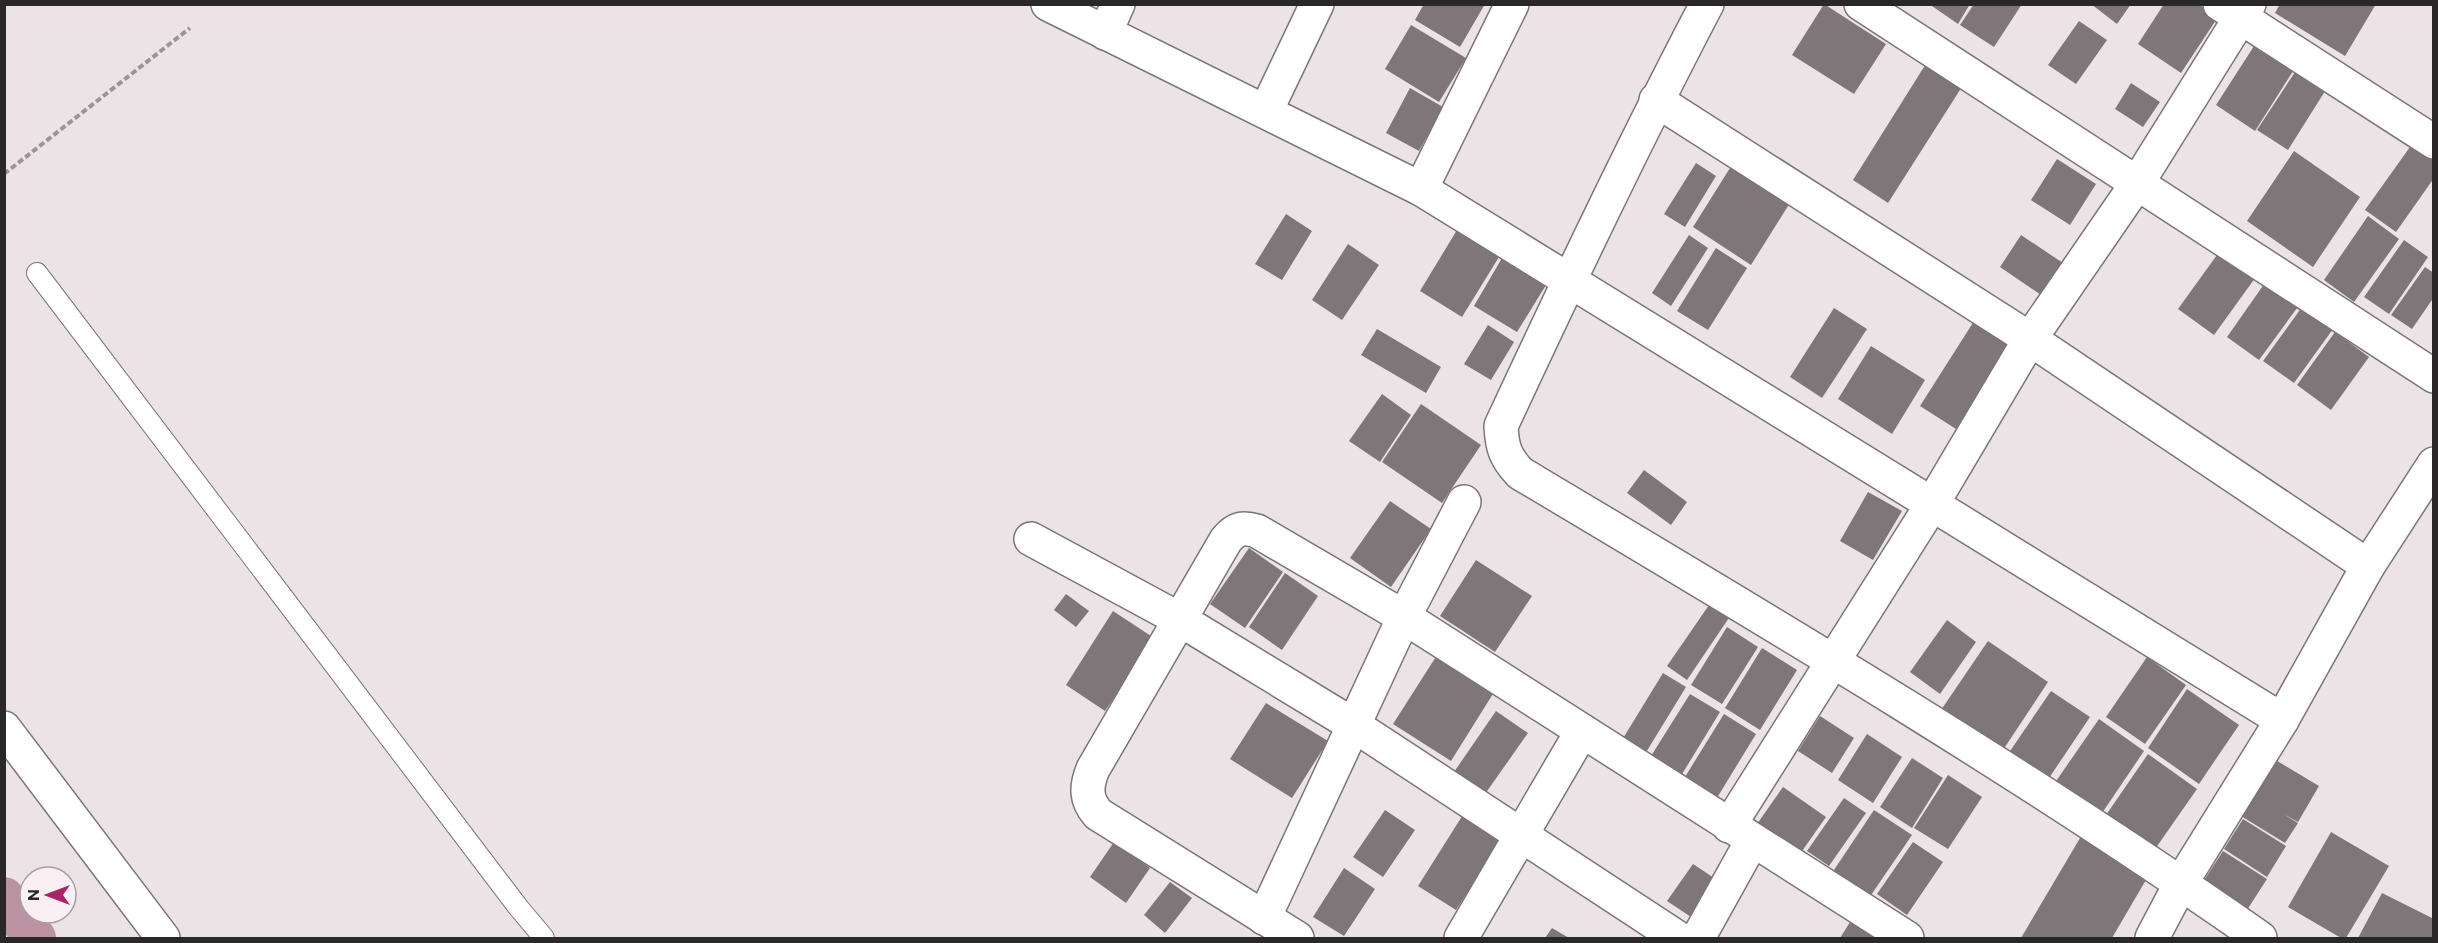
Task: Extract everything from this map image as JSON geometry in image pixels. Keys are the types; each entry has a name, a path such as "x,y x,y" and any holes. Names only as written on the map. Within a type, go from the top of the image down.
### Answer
{"street":[{"path":"1048,4 1112,19 1266,111 1421,189 1931,506 2282,720"},
{"path":"1266,111 1317,4"},
{"path":"1421,189 1512,4"},
{"path":"1707,4 1656,100 1501,426 1502,445 1507,459 1520,472 1835,661 2181,883 2260,939"},
{"path":"1861,4 2433,376"},
{"path":"1698,939 1740,834 1835,661 1931,506 2030,339 2138,182 2236,9 2433,142"},
{"path":"1656,100 2030,339 2368,566"},
{"path":"2152,939 2181,883 2282,720 2368,566 2433,464"},
{"path":"1264,918 1404,617 1464,502"},
{"path":"1297,939 1098,813 1091,806 1087,794 1088,782 1093,769 1179,619 1226,540 1233,531 1241,529 1257,531 1404,617 1907,939"},
{"path":"1031,539 1179,619 1355,726 1678,939"},
{"path":"4,728 163,939"},
{"path":"1461,939 1582,731"}],"lane":[{"path":"37,273 544,939"}],"path":[{"path":"4,174 190,28"}],"building":[{"path":"1424,4 1485,4 1460,47 1415,20"},
{"path":"1824,4 1886,44 1854,94 1792,55"},
{"path":"1929,4 1970,4 1958,24"},
{"path":"1974,4 2022,4 1994,47 1960,25"},
{"path":"2091,4 2131,4 2117,24"},
{"path":"2164,4 2198,4 2218,17 2181,73 2138,44"},
{"path":"2280,4 2376,4 2345,56 2275,13"},
{"path":"2079,21 2107,40 2076,84 2048,65"},
{"path":"1411,25 1466,58 1439,102 1385,69"},
{"path":"2256,43 2295,68 2255,131 2216,105"},
{"path":"1929,59 1965,82 1888,203 1853,180"},
{"path":"2297,69 2327,88 2288,150 2257,130"},
{"path":"2131,83 2160,102 2143,127 2115,109"},
{"path":"1410,88 1443,107 1419,151 1386,133"},
{"path":"2415,140 2434,153 2434,178 2396,232 2365,210"},
{"path":"2294,151 2360,197 2313,267 2247,221"},
{"path":"2057,159 2096,184 2070,225 2031,200"},
{"path":"1735,160 1793,198 1751,265 1693,227"},
{"path":"1696,163 1716,176 1685,227 1664,214"},
{"path":"1286,214 1312,231 1282,280 1255,264"},
{"path":"2368,216 2399,239 2354,302 2324,280"},
{"path":"1457,230 1499,257 1462,317 1420,291"},
{"path":"1689,235 1708,248 1671,306 1652,293"},
{"path":"2021,235 2069,267 2047,299 2000,267"},
{"path":"2404,240 2428,257 2389,314 2364,297"},
{"path":"1348,244 1379,265 1342,320 1312,300"},
{"path":"1716,248 1747,268 1708,330 1677,311"},
{"path":"2222,248 2258,274 2214,335 2178,309"},
{"path":"1502,258 1546,285 1517,332 1474,306"},
{"path":"2425,267 2434,273 2434,297 2412,329 2391,315"},
{"path":"2267,280 2300,304 2259,360 2227,337"},
{"path":"2302,307 2333,329 2294,383 2263,361"},
{"path":"1834,308 1867,329 1822,398 1790,377"},
{"path":"1976,318 2012,341 1956,429 1920,406"},
{"path":"1488,325 1514,342 1491,380 1464,364"},
{"path":"1377,329 1441,367 1426,393 1361,355"},
{"path":"2335,332 2369,357 2331,410 2297,385"},
{"path":"1871,346 1925,380 1892,434 1838,399"},
{"path":"1382,394 1411,415 1380,462 1349,441"},
{"path":"1421,404 1481,445 1442,503 1382,462"},
{"path":"1644,470 1687,502 1671,525 1627,493"},
{"path":"1868,492 1902,511 1873,560 1840,541"},
{"path":"1390,501 1431,529 1391,587 1350,558"},
{"path":"1249,548 1283,572 1245,628 1210,604"},
{"path":"1476,560 1532,596 1495,652 1440,616"},
{"path":"1285,573 1318,596 1282,650 1249,627"},
{"path":"1718,592 1737,606 1687,680 1667,666"},
{"path":"1066,594 1089,611 1076,627 1054,610"},
{"path":"1113,611 1154,638 1105,711 1066,685"},
{"path":"1947,620 1976,642 1940,694 1910,672"},
{"path":"1727,627 1758,647 1722,704 1691,685"},
{"path":"1988,641 2048,682 1999,756 1939,713"},
{"path":"1762,648 1797,670 1760,730 1725,708"},
{"path":"1439,652 1496,689 1451,761 1393,724"},
{"path":"2147,657 2186,685 2145,744 2106,717"},
{"path":"1663,673 1686,687 1645,754 1622,740"},
{"path":"2187,689 2239,725 2199,784 2148,748"},
{"path":"2051,691 2090,717 2045,784 2006,757"},
{"path":"1690,694 1720,712 1676,784 1646,764"},
{"path":"1266,703 1328,741 1292,798 1230,759"},
{"path":"1496,711 1528,733 1485,794 1454,772"},
{"path":"1724,714 1756,734 1712,806 1680,785"},
{"path":"1820,716 1854,738 1832,773 1798,751"},
{"path":"2099,719 2144,751 2098,819 2052,787"},
{"path":"1867,734 1902,757 1873,803 1838,780"},
{"path":"2148,754 2197,789 2153,852 2104,818"},
{"path":"1912,758 1943,778 1912,828 1880,807"},
{"path":"2274,759 2319,786 2298,822 2283,814 2298,823 2285,843 2241,816"},
{"path":"1948,775 1982,797 1948,849 1914,828"},
{"path":"1783,787 1826,817 1800,854 1757,824"},
{"path":"1844,798 1866,813 1829,866 1807,851"},
{"path":"1385,810 1415,830 1383,877 1353,857"},
{"path":"1466,810 1505,835 1456,910 1418,886"},
{"path":"1874,810 1912,835 1867,901 1830,876"},
{"path":"2243,819 2286,846 2267,877 2224,849"},
{"path":"2331,832 2389,866 2346,938 2341,938 2288,907"},
{"path":"2083,833 2150,873 2112,938 2021,938"},
{"path":"1114,842 1150,868 1126,903 1090,877"},
{"path":"1913,842 1943,862 1907,915 1877,894"},
{"path":"2223,851 2267,879 2247,910 2203,882"},
{"path":"1693,864 1717,880 1691,917 1667,901"},
{"path":"1344,868 1375,889 1344,936 1313,917"},
{"path":"1170,882 1192,898 1165,933 1144,915"},
{"path":"2382,893 2434,919 2434,938 2358,938"},
{"path":"1852,919 1884,938 1840,938"},
{"path":"1552,928 1569,938 1545,938"}],"waterway":[{"path":"4,898 35,938"}]}
